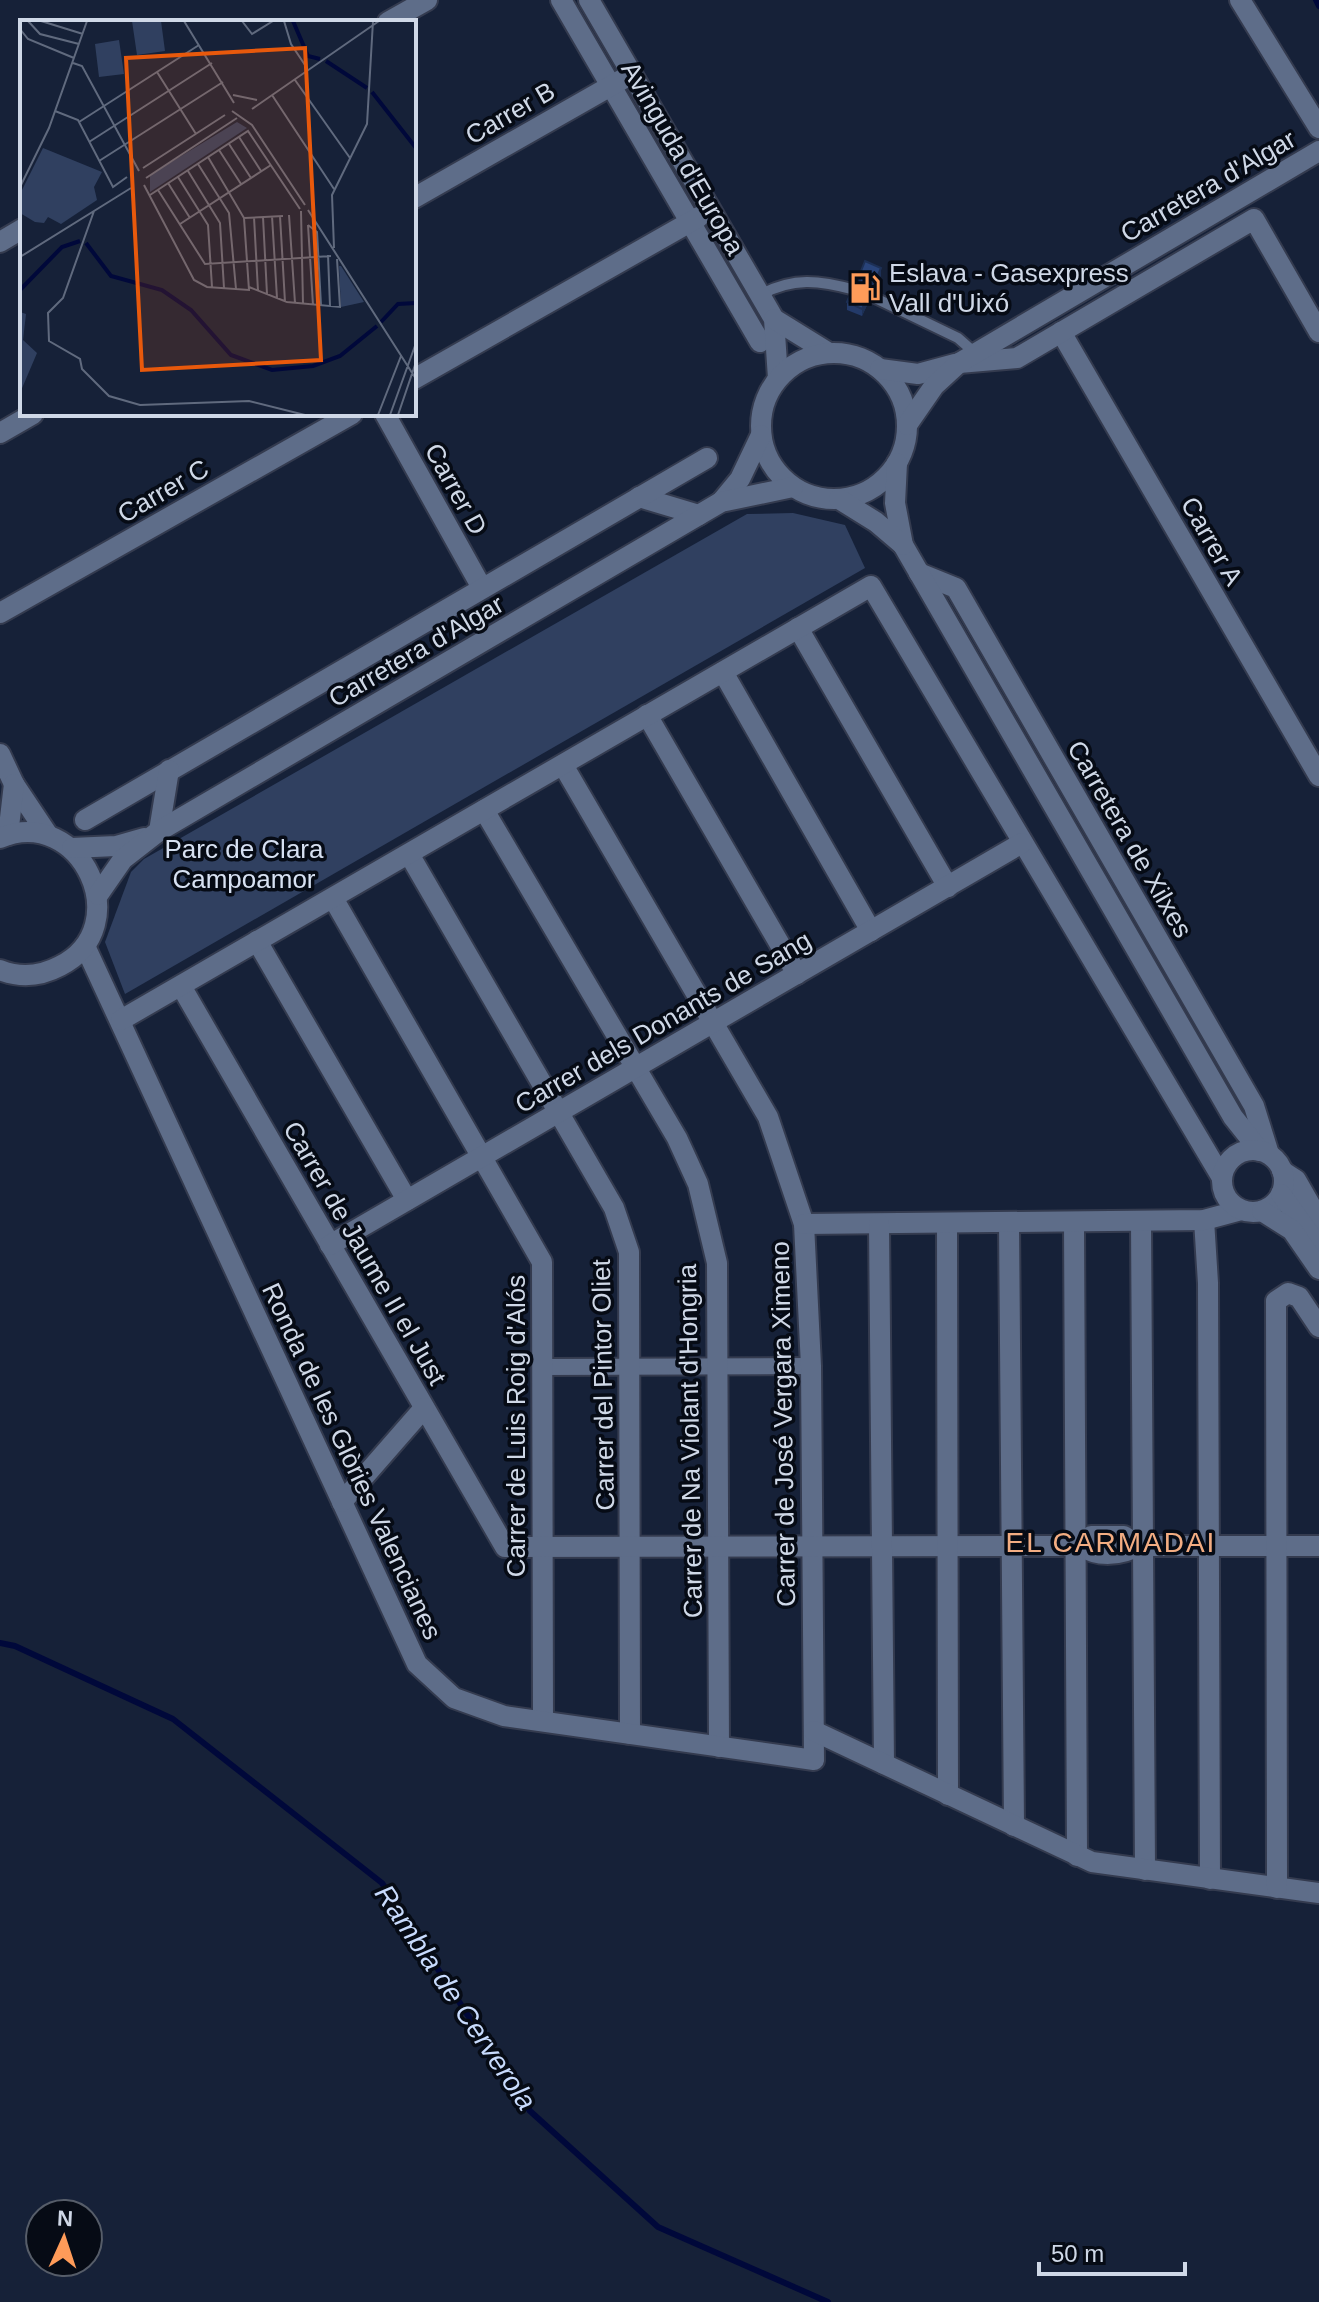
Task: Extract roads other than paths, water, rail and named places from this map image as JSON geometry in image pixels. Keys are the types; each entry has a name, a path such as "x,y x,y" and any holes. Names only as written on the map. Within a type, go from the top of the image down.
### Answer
{"street":[{"path":"392,20 427,0"},
{"name":"Avinguda d'Europa","path":"561,0 760,342"},
{"name":"Avinguda d'Europa","path":"589,0 774,319 778,378"},
{"path":"1240,0 1319,128"},
{"name":"Carrer B","path":"416,197 632,74"},
{"name":"Carretera d'Algar","path":"907,425 934,386 967,358 1319,151"},
{"path":"416,378 711,211"},
{"name":"Carretera d'Algar","path":"880,369 918,374 967,358 1017,358 1254,219 1319,332"},
{"path":"0,242 20,230"},
{"name":"Avinguda d'Europa","path":"774,319 829,353"},
{"name":"Carrer A","path":"1061,332 1319,776"},
{"path":"829,353 855,357 880,369 899,394 907,425 905,445 897,463 882,481 862,494 839,499 815,497 793,487 772,464 761,435 767,395 778,378 810,357 829,353"},
{"path":"0,433 30,416"},
{"name":"Carrer C","path":"0,613 348,416"},
{"name":"Carrer D","path":"386,416 482,588"},
{"name":"Carretera d'Algar","path":"721,502 740,479 761,435"},
{"name":"Carretera d'Algar","path":"85,820 707,458"},
{"name":"Carretera de Xilxes","path":"897,463 895,503 903,545 1233,1117 1264,1152"},
{"name":"Carretera d'Algar","path":"98,895 123,859 155,833 721,502 793,487"},
{"path":"639,497 699,515"},
{"name":"Carretera de Xilxes","path":"839,499 876,522 903,545"},
{"name":"Carretera de Xilxes","path":"919,573 956,588 1254,1106 1264,1152"},
{"path":"121,1020 871,586 1224,1186 1251,1210 1292,1230 1319,1269"},
{"path":"798,628 948,887"},
{"path":"723,672 871,931"},
{"path":"647,715 797,974"},
{"path":"0,754 14,784 48,835"},
{"name":"Carrer de José Vergara Ximeno","path":"563,765 768,1117 804,1224 811,1366 814,1760"},
{"path":"155,833 169,770"},
{"path":"0,970 26,975 48,972 69,962 85,946 93,931 98,895 85,861 72,848 48,835 29,832 4,836 14,784"},
{"name":"Carrer de Na Violant d'Hongria","path":"484,810 677,1138 698,1184 717,1263 719,1747"},
{"name":"Carretera d'Algar","path":"72,848 116,846 155,833"},
{"name":"Carrer dels Donants de Sang","path":"330,1245 1022,843"},
{"name":"Carrer del Pintor Oliet","path":"409,854 614,1208 629,1252 630,1734"},
{"name":"Carrer de Luis Roig d'Alós","path":"333,898 542,1262 543,1721"},
{"path":"257,941 407,1200"},
{"name":"Ronda de les Glòries Valencianes","path":"85,946 417,1664 454,1698 504,1716 814,1760"},
{"name":"Carrer de Jaume II el Just","path":"181,986 505,1547 543,1547"},
{"name":"Carretera de Xilxes","path":"1233,1117 1233,1157"},
{"path":"1204,1220 1223,1203 1224,1186 1233,1157 1264,1152 1282,1171 1296,1180 1319,1220"},
{"path":"1282,1171 1281,1194 1319,1248"},
{"path":"804,1224 1204,1220 1251,1210 1281,1194"},
{"path":"1204,1220 1208,1283 1210,1879"},
{"path":"1141,1221 1145,1870"},
{"path":"1009,1222 1014,1826"},
{"path":"1074,1222 1078,1546 1077,1856"},
{"path":"947,1223 948,1795"},
{"path":"879,1224 884,1764"},
{"path":"1277,1888 1276,1301 1288,1293 1299,1297 1319,1327"},
{"path":"542,1367 811,1366"},
{"path":"342,1502 424,1408"},
{"path":"543,1547 1078,1546 1091,1536 1124,1536 1141,1546 1319,1546"},
{"path":"814,1731 1092,1862 1319,1893"}],"lane":[{"path":"760,295 782,283 802,281 855,290"},
{"path":"871,296 958,338 967,358"}],"waterway":[{"path":"1316,0 1319,6"},
{"name":"Rambla de Cerverola","path":"0,1643 15,1646 173,1719 382,1883 530,2111 658,2227 828,2302"}],"place":[{"name":"Eslava - Gasexpress Vall d'Uixó","path":"865,288"}],"district":[{"name":"EL CARMADAI","path":"1111,1542"}],"park label":[{"name":"Parc de Clara Campoamor","path":"244,864"}]}
